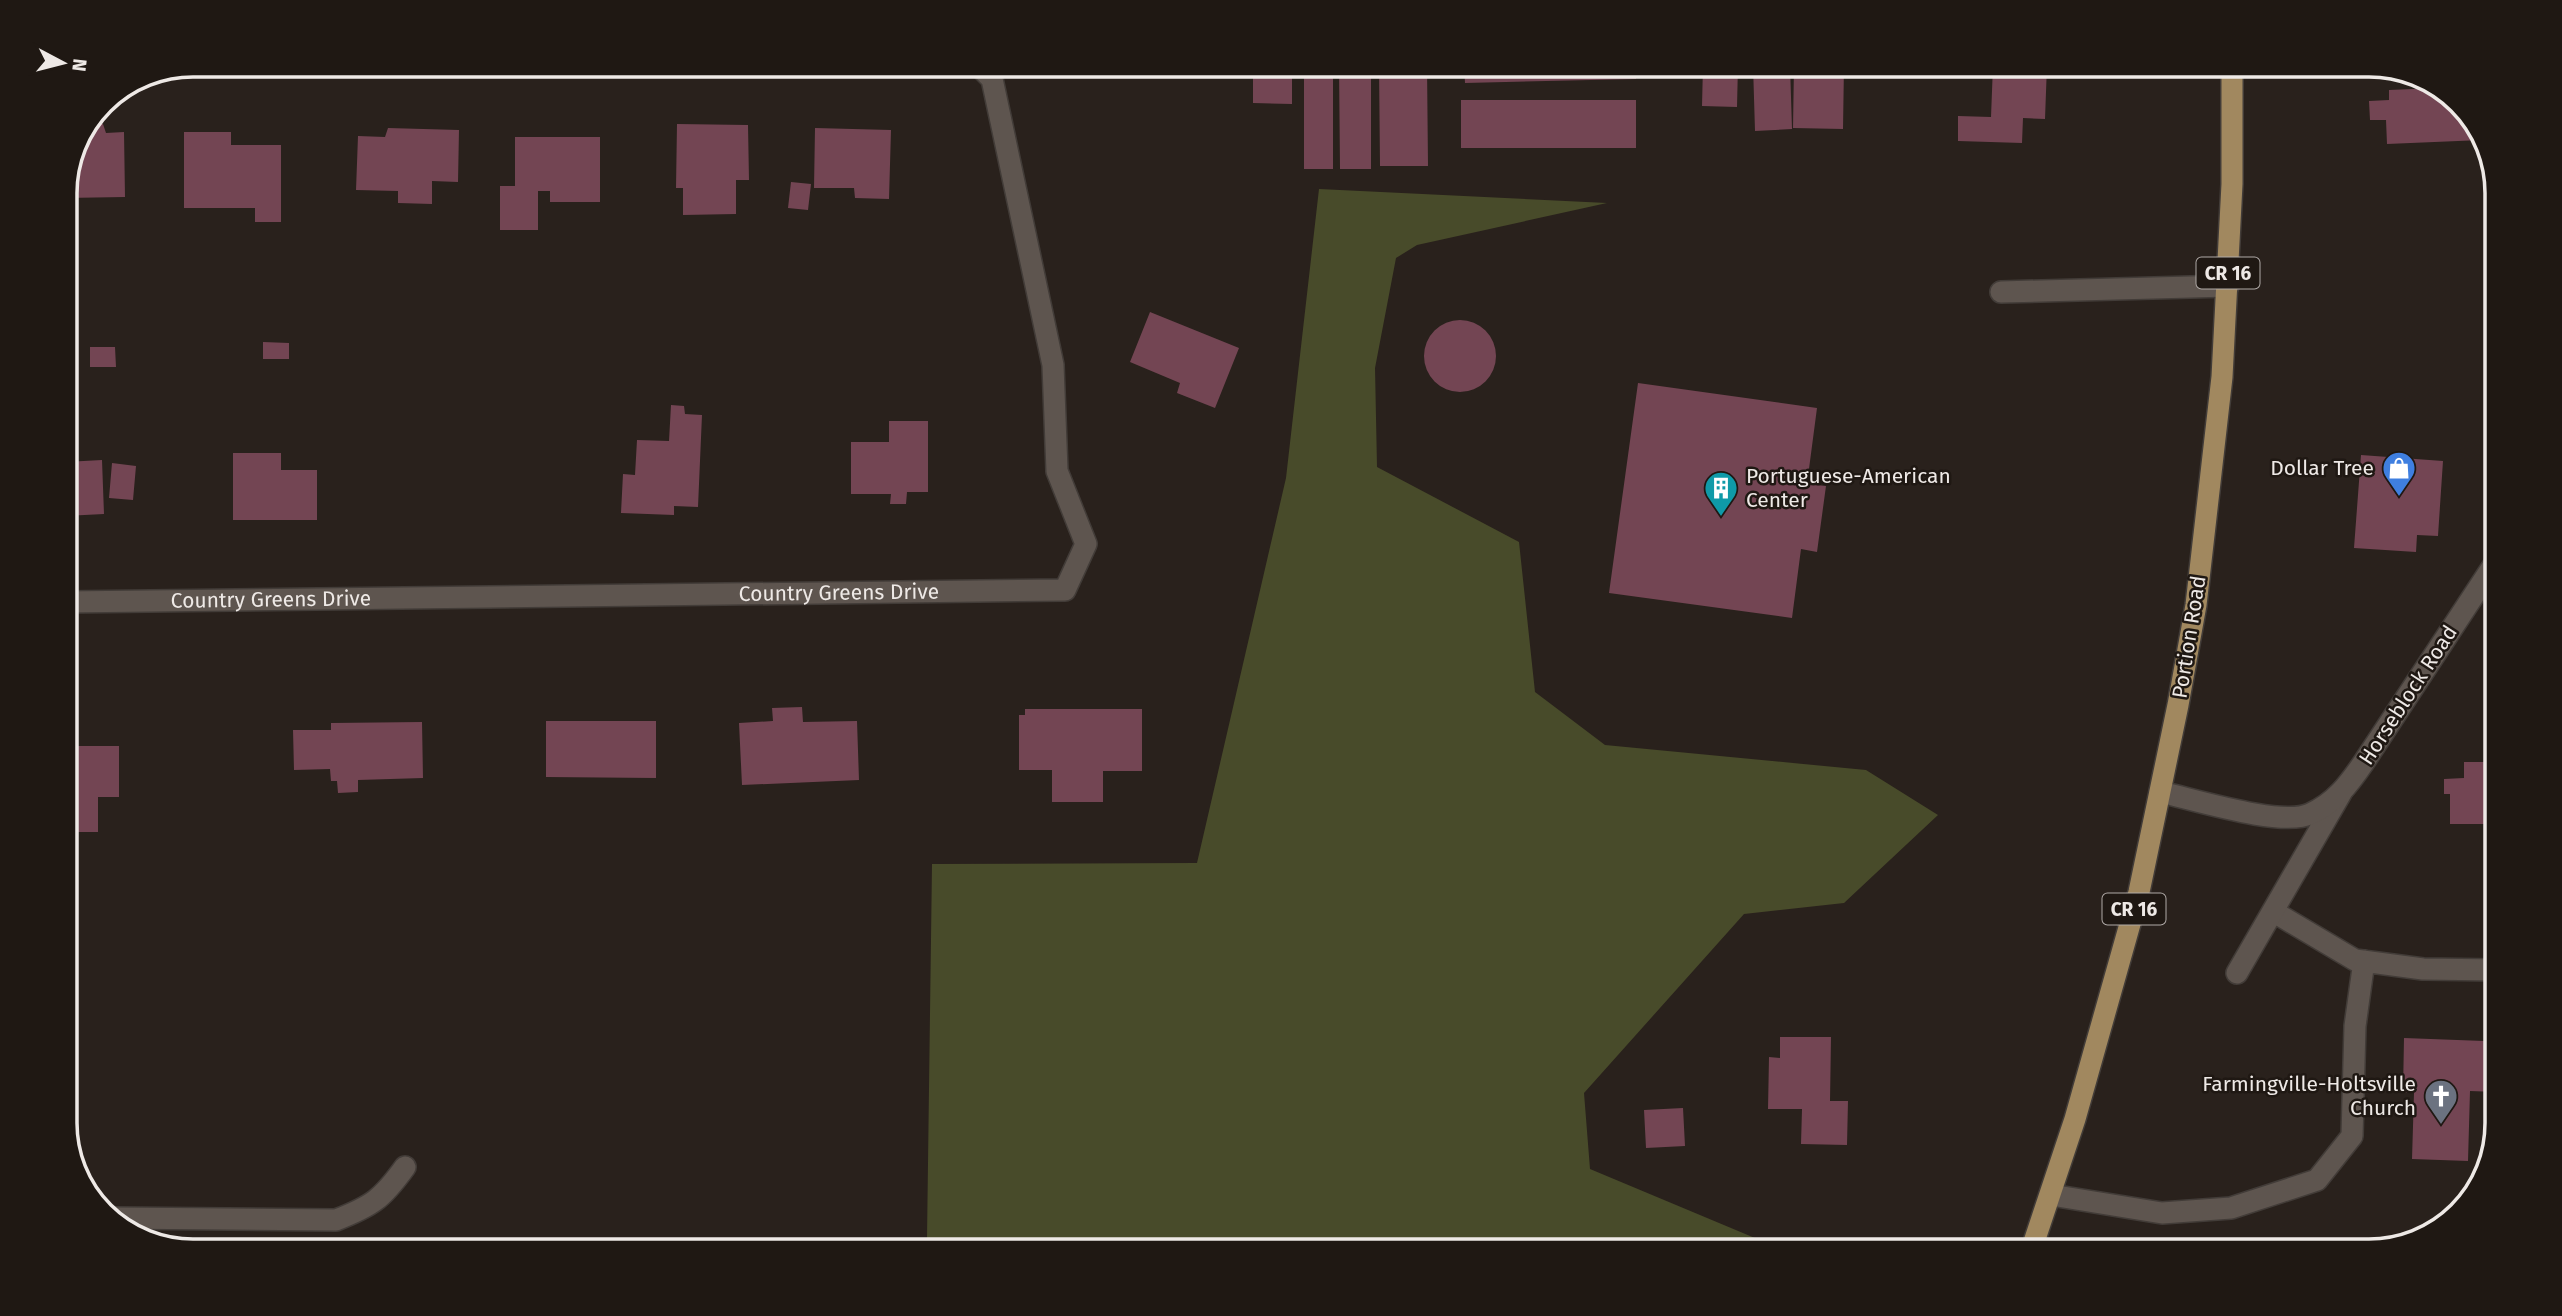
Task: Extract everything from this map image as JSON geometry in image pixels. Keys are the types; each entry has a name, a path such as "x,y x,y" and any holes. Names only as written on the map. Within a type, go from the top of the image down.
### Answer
{"main road":[{"name":"Portion Road","path":"2051,1195 2103,1024 2139,892 2196,605 2222,377 2232,184 2232,77"},
{"name":"CR 16","path":"2035,1239 2051,1195"}],"street":[{"name":"Country Greens Drive","path":"77,602 1065,590 1086,544 1056,471 1053,365 990,77"},
{"path":"2001,292 2228,286"},
{"name":"Horseblock Road","path":"2237,973 2342,793 2485,578"},
{"name":"Horseblock Road","path":"2160,792 2266,816 2288,818 2307,816 2342,793"},
{"path":"2274,912 2355,960 2423,969 2485,970"},
{"path":"2051,1195 2162,1213 2231,1208 2317,1180 2352,1136 2355,1026 2364,961"},
{"path":"128,1218 336,1220 367,1208 391,1187 405,1167"}],"green space":[{"path":"1319,189 1607,203 1417,245 1396,258 1375,368 1377,467 1519,542 1535,692 1605,745 1866,770 1938,815 1844,903 1744,914 1584,1093 1590,1169 1757,1239 927,1238 932,864 1197,863 1286,478"}],"building":[{"path":"1253,77 1292,77 1292,104 1253,103"},
{"path":"1304,77 1333,77 1333,169 1304,169"},
{"path":"1339,77 1371,77 1371,169 1340,169"},
{"path":"1379,77 1427,77 1428,166 1380,166"},
{"path":"1465,77 1636,77 1636,79 1465,83"},
{"path":"1703,77 1738,77 1737,107 1702,106"},
{"path":"1753,77 1790,77 1792,129 1755,131"},
{"path":"1794,77 1844,77 1843,129 1793,128"},
{"path":"1993,77 2047,77 2045,119 2023,118 2022,143 1958,141 1958,116 1991,117"},
{"path":"2420,89 2445,106 2472,140 2387,144 2386,120 2370,120 2369,101 2389,100 2389,90"},
{"path":"1461,100 1636,100 1636,148 1461,148"},
{"path":"100,124 103,124 106,133 124,132 125,197 77,198 81,163"},
{"path":"677,124 748,125 749,180 736,180 736,214 683,215 683,188 676,188"},
{"path":"388,128 459,130 458,182 432,181 432,204 398,203 398,191 356,190 358,136 385,137"},
{"path":"815,128 891,130 889,199 855,198 854,188 814,188"},
{"path":"184,132 231,132 231,145 281,145 281,222 255,222 255,208 184,208"},
{"path":"515,137 600,137 600,202 550,202 550,191 538,191 538,230 500,230 500,186 515,186"},
{"path":"791,182 811,184 808,210 788,208"},
{"path":"1150,312 1239,348 1215,408 1177,393 1180,383 1130,362"},
{"path":"1460,320 1480,326 1490,336 1496,356 1490,376 1480,386 1460,392 1440,386 1430,376 1424,356 1430,336 1440,326"},
{"path":"263,342 289,343 289,359 263,359"},
{"path":"90,347 115,347 116,367 90,367"},
{"name":"Portuguese-American Center","path":"1638,383 1817,408 1807,484 1826,486 1817,552 1801,549 1792,618 1609,593"},
{"path":"671,405 684,406 685,414 702,415 698,507 674,506 674,515 621,513 623,474 635,475 637,440 669,441"},
{"path":"889,421 928,421 928,492 907,492 906,504 890,504 891,494 851,494 851,442 889,442"},
{"path":"233,453 281,453 281,470 317,470 317,520 233,520"},
{"name":"Dollar Tree","path":"2361,455 2443,461 2438,536 2417,535 2416,552 2354,548"},
{"path":"102,460 104,514 77,515 77,461"},
{"path":"112,463 136,466 133,500 109,498"},
{"path":"802,707 803,722 857,721 859,780 742,785 739,723 773,721 772,708"},
{"path":"1025,709 1142,709 1142,771 1103,771 1103,802 1052,802 1052,770 1019,770 1019,715 1025,715"},
{"path":"546,721 656,721 656,778 546,777"},
{"path":"422,722 423,778 358,780 358,792 338,793 337,781 331,781 330,769 294,770 293,730 331,730 331,723"},
{"path":"77,746 119,746 119,797 98,797 98,832 77,832"},
{"path":"2464,762 2485,762 2485,824 2450,824 2450,794 2444,794 2444,779 2464,778"},
{"path":"1780,1037 1831,1037 1830,1101 1848,1101 1847,1145 1801,1144 1802,1109 1768,1109 1769,1057 1780,1058"},
{"name":"Farmingville-Holtsville Church","path":"2404,1038 2484,1041 2485,1092 2470,1091 2468,1161 2412,1159 2414,1093 2403,1092"},
{"path":"1683,1108 1685,1146 1646,1148 1644,1110"}],"place":[{"name":"Dollar Tree","path":"2399,498"},
{"name":"Portuguese-American Center","path":"1721,518"},
{"name":"Farmingville-Holtsville Church","path":"2441,1126"}]}
